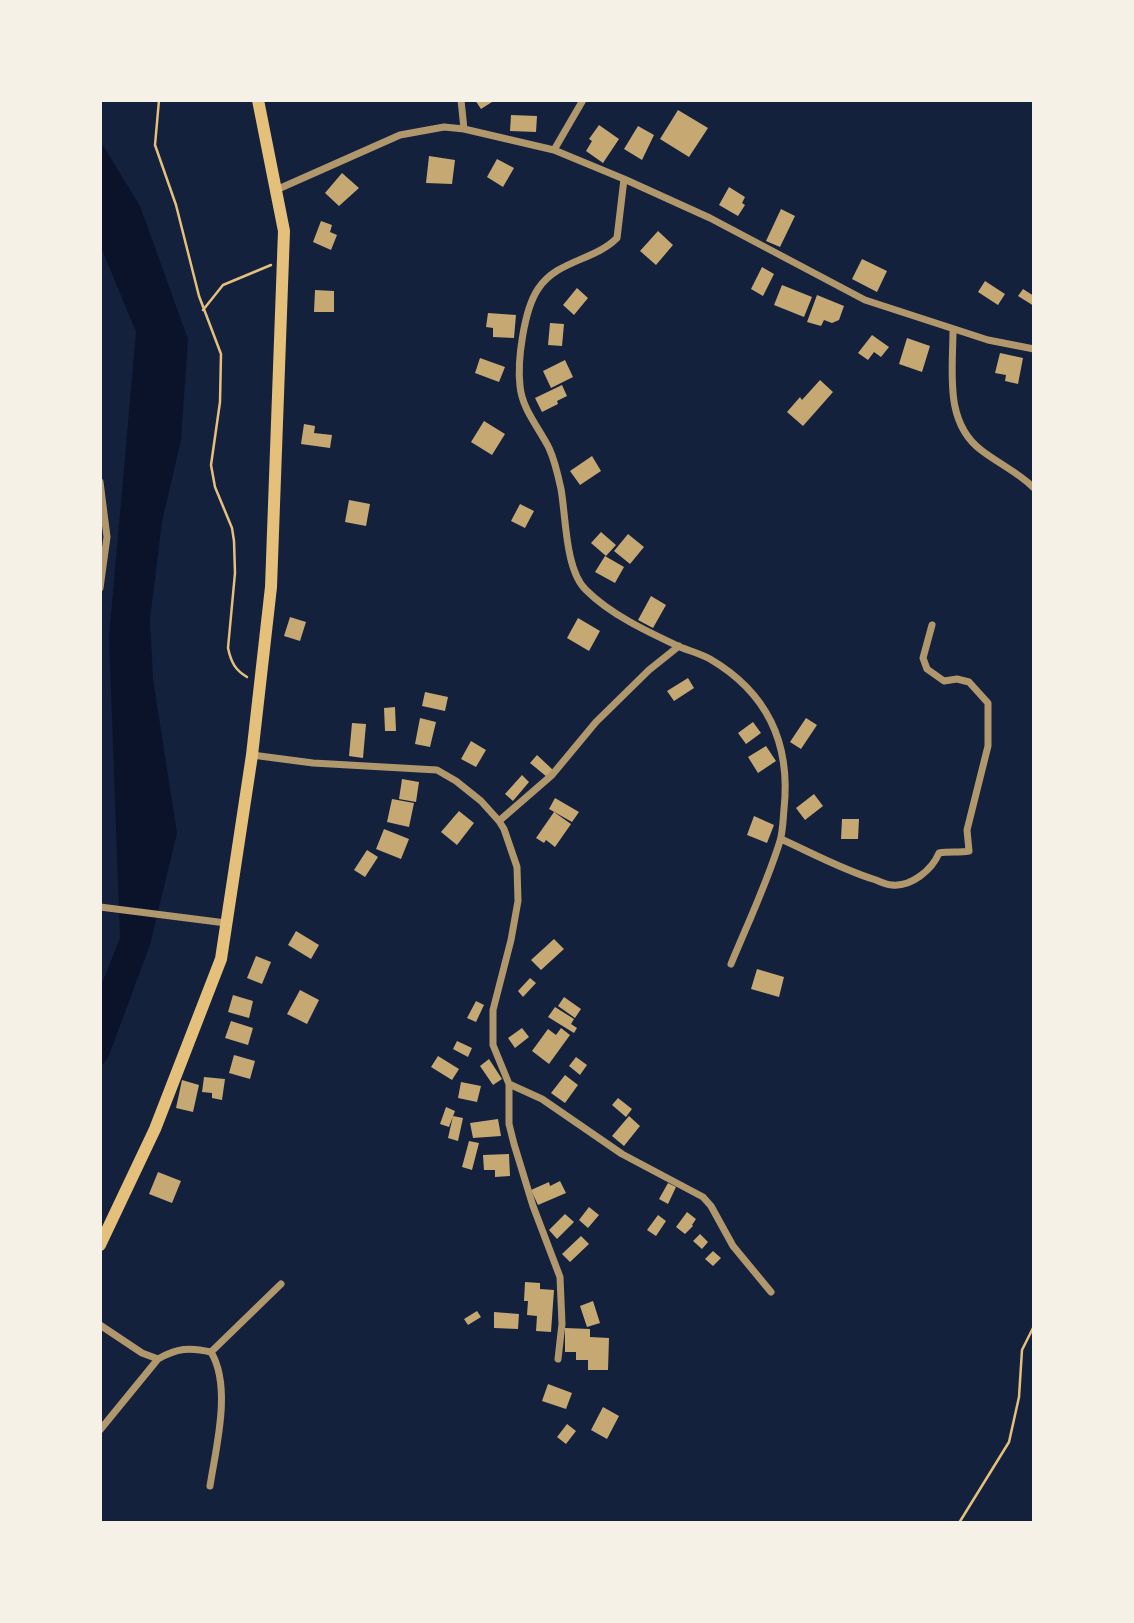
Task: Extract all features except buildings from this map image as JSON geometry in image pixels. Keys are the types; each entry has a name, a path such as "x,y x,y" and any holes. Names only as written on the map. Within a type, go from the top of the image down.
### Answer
{"main road":[{"path":"100,1245 155,1129 221,959 252,755 271,587 284,231 258,100"}],"street":[{"path":"461,100 464,128"},
{"path":"554,150 583,100"},
{"path":"276,190 400,135 444,127 464,128 554,150 624,179 710,218 817,277 865,300 953,330 1005,345 1034,349"},
{"path":"624,179 617,238 603,248 556,271 538,288 528,315 520,364 521,393 555,466 561,489 569,556 583,588 615,614 708,658 745,683 767,711 779,741 786,787 781,839 732,964"},
{"path":"953,330 953,402 959,425 981,450 1023,477 1034,488"},
{"path":"100,482 107,537 100,588"},
{"path":"781,839 856,874 892,885 904,883 925,873 939,853 951,850 960,853 969,851 967,830 988,746 988,703 970,682 957,679 944,681 927,669 923,658 932,625"},
{"path":"499,821 552,775 596,722 649,670 679,646"},
{"path":"252,755 313,763 437,770 467,789 499,821 513,854 518,901 492,1023 495,1056 509,1084 509,1124 533,1206 560,1277 562,1324 558,1359"},
{"path":"104,908 226,923"},
{"path":"509,1084 542,1099 622,1154 703,1196 733,1246 771,1292"},
{"path":"211,1352 281,1284"},
{"path":"100,1325 142,1353 158,1359"},
{"path":"100,1430 158,1359 170,1352 190,1347 211,1352 218,1363 220,1377 220,1419 210,1486"}],"path":[{"path":"159,100 155,145 176,205 203,310 221,354 220,402 211,465 215,487 232,528 234,541 235,573 228,648 230,660 236,669 261,685"},
{"path":"203,310 223,285 268,266 283,263"},
{"path":"959,1523 1009,1442 1019,1397 1022,1350 1034,1326"}],"water":[{"path":"100,144 140,206 188,339 181,440 162,522 150,619 153,679 177,833 150,945 108,1058 100,1067 100,988 120,938 109,637 136,332 100,245"}]}
